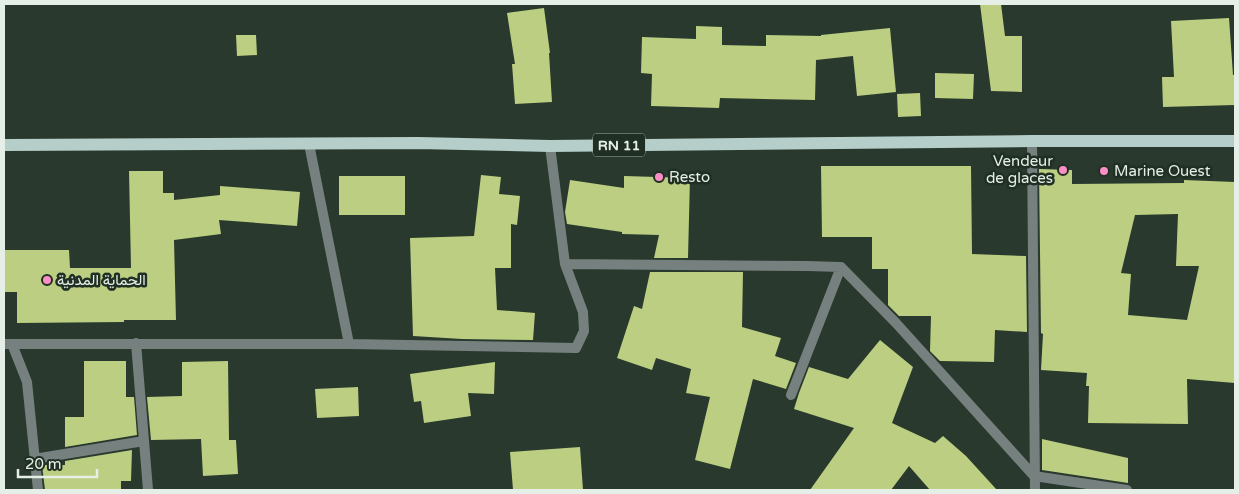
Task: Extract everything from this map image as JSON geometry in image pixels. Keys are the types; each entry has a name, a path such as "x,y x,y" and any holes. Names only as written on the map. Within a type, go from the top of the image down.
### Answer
{"main road":[{"name":"RN 11","path":"4,145 418,143 550,146 1235,141"}],"street":[{"path":"1032,141 1035,490"},
{"path":"310,144 349,344"},
{"path":"38,490 27,382 8,344 349,344 576,348 584,331 583,312 565,264 550,146"},
{"path":"565,264 840,267 896,323 1034,476 1127,490"},
{"path":"790,395 840,267"},
{"path":"136,343 148,490"},
{"path":"34,459 144,441"}],"building":[{"path":"980,4 1001,4 1005,36 1022,36 1022,92 991,91"},
{"path":"544,8 550,53 552,102 515,104 512,64 515,64 507,13"},
{"path":"1229,18 1233,75 1235,75 1235,105 1163,107 1162,77 1174,77 1171,21"},
{"path":"696,26 722,27 722,45 766,46 766,35 821,36 890,28 896,92 857,96 853,56 816,60 815,100 720,98 719,108 651,106 652,74 641,73 642,37 696,39"},
{"path":"236,35 256,35 257,55 237,56"},
{"path":"935,73 974,74 973,99 935,98"},
{"path":"920,93 921,116 898,117 897,94"},
{"path":"821,166 971,166 972,254 1026,256 1027,332 995,330 994,362 940,361 930,351 931,316 899,316 888,305 888,269 872,269 872,237 822,237"},
{"path":"1039,169 1072,170 1072,184 1184,183 1184,180 1235,182 1235,383 1187,379 1188,424 1088,423 1089,386 1086,386 1087,373 1041,370 1043,334 1041,333","holes":["1178,214 1176,266 1199,266 1187,320 1128,315 1131,274 1121,273 1135,215"]},
{"path":"129,171 163,171 163,193 174,193 174,200 220,195 220,186 300,192 297,226 219,220 221,234 174,240 176,320 17,323 17,292 4,292 4,250 69,250 70,268 131,268"},
{"path":"481,175 501,177 499,194 520,196 517,225 511,224 511,268 495,268 497,310 535,313 533,340 413,336 410,238 474,236"},
{"path":"339,176 405,176 405,215 339,215"},
{"path":"624,176 690,178 688,258 654,258 659,235 622,234 622,232 567,224 565,212 570,180 624,188"},
{"path":"650,272 743,272 742,327 781,338 775,356 796,363 786,389 753,379 730,469 695,460 710,397 686,393 691,369 656,358 652,370 617,358 634,306 642,309"},
{"path":"880,340 913,367 892,423 935,443 943,436 966,456 997,490 930,490 909,466 891,490 810,490 854,428 794,409 809,367 848,379"},
{"path":"84,361 126,361 126,397 134,397 137,435 65,447 65,417 84,417"},
{"path":"228,361 229,440 236,440 238,474 203,476 201,439 151,440 147,397 182,396 182,362"},
{"path":"495,362 494,394 468,393 471,416 424,423 421,401 414,402 410,374"},
{"path":"358,387 359,416 317,418 315,389"},
{"path":"1042,439 1128,458 1128,483 1042,470"},
{"path":"580,447 583,490 513,490 510,452"},
{"path":"132,450 131,481 121,481 121,490 45,490 42,465 65,465 65,461"}],"place":[{"name":"Vendeur de glaces","path":"1063,170"},
{"name":"Marine Ouest","path":"1104,171"},
{"name":"Resto","path":"659,177"},
{"name":"الحماية المدنية","path":"47,280"}]}
